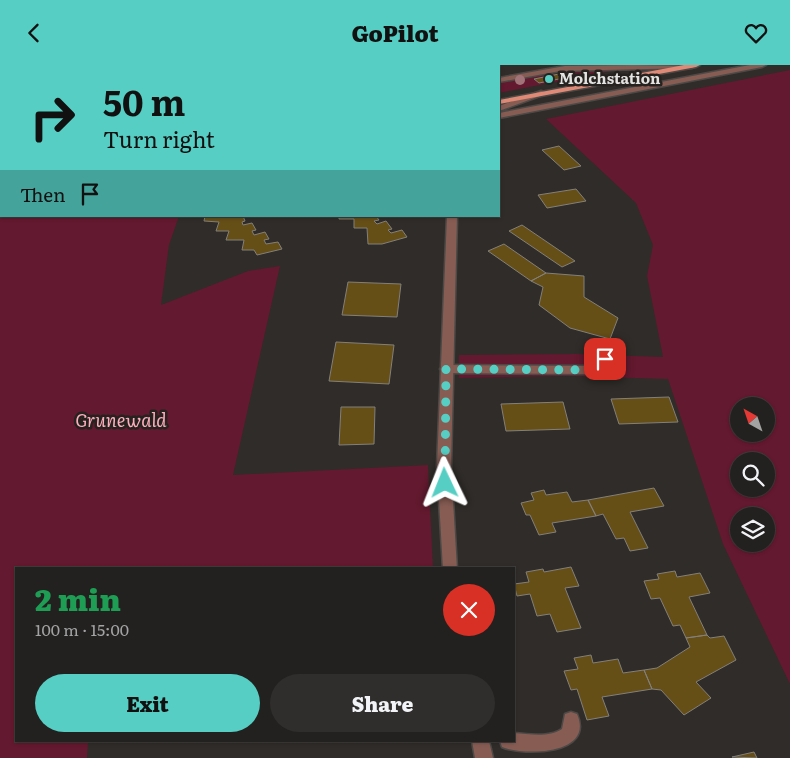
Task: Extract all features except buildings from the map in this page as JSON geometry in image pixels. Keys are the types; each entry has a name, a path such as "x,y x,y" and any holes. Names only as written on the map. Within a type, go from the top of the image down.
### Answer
{"main road":[{"path":"500,102 694,65"}],"street":[{"path":"500,80 580,65"},
{"path":"558,69 694,65"},
{"path":"500,117 762,65"},
{"path":"500,109 544,93"},
{"path":"450,567 444,466 452,217"},
{"path":"446,369 594,370 605,359"},
{"path":"515,741 547,743 559,740 570,733 571,721"},
{"path":"480,742 484,758"}],"green space":[{"path":"790,70 790,684 723,544 668,379 569,376 459,378 459,355 577,354 663,357 647,276 653,245 636,203 546,119"},
{"path":"611,71 500,93 500,83 544,75"},
{"name":"Grunewald","path":"0,217 179,217 169,245 161,305 248,271 280,266 233,475 428,465 433,567 15,567 15,742 88,742 87,758 0,758"}],"place":[{"name":"Molchstation","path":"549,79"}],"route":[{"path":"445,483 446,369 594,370 605,359"}]}
